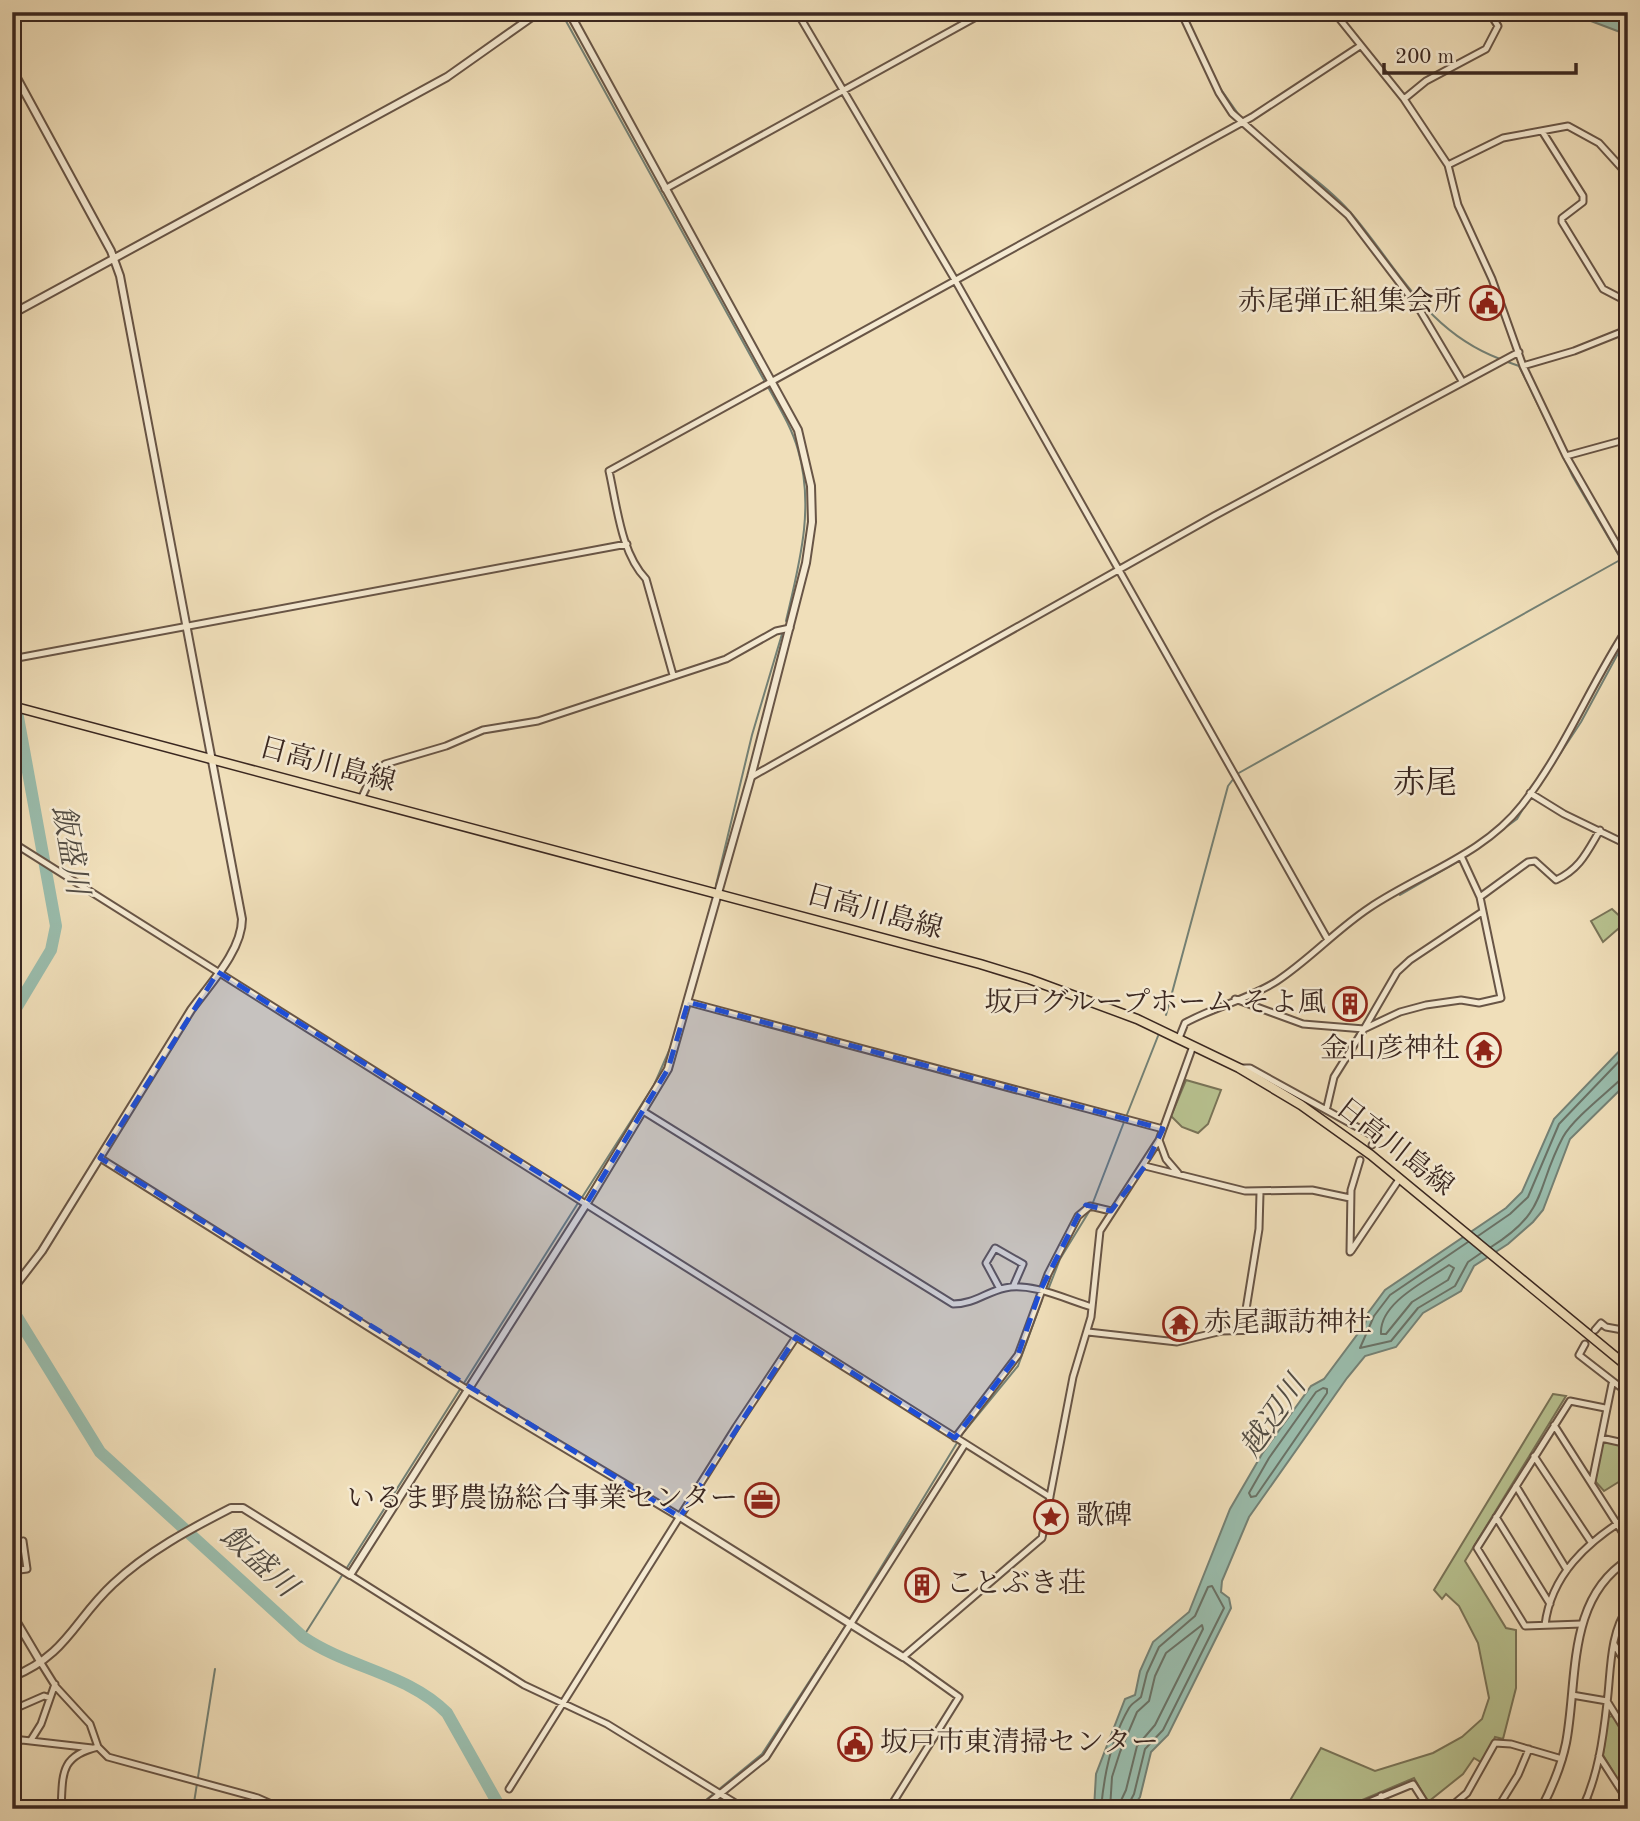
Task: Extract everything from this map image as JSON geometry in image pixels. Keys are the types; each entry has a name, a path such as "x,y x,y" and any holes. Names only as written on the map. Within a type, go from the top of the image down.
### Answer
{"main road":[{"name":"日高川島線","path":"12,706 1029,979 1115,1010 1238,1068 1301,1105 1403,1181 1628,1367"}],"street":[{"path":"12,314 447,77 539,12"},
{"path":"350,1575 668,1069 751,777 790,628 812,522 811,486 799,430 569,12"},
{"path":"797,12 954,280 1328,940"},
{"path":"665,189 985,12"},
{"path":"1181,12 1219,93 1243,122 1348,215 1418,307 1462,381"},
{"path":"1334,12 1404,99 1448,165 1458,205 1492,279 1523,366 1566,456 1628,564"},
{"path":"1404,99 1426,81 1486,49 1498,26 1489,12"},
{"path":"673,675 646,579 635,568 627,544 609,471 1243,122 1360,46"},
{"path":"12,69 113,258 125,295 243,919 239,937 218,972 42,1251 14,1288"},
{"path":"1448,165 1503,138 1573,127 1599,144 1628,175"},
{"path":"1542,131 1583,197 1583,202 1562,218 1562,222 1603,289 1627,300 1624,331 1628,342"},
{"path":"1523,366 1574,351 1624,331"},
{"path":"751,777 1118,571 1519,352"},
{"path":"1566,456 1628,439"},
{"path":"12,659 627,544"},
{"path":"1179,1038 1185,1023 1277,980 1368,908 1461,856 1499,829 1532,794 1564,744 1606,660 1628,627"},
{"path":"361,799 371,778 385,764 446,747 483,730 538,721 726,659 776,631 790,628"},
{"path":"1532,794 1628,845"},
{"path":"1480,897 1528,862 1535,861 1556,880 1567,874 1580,864 1600,830"},
{"path":"12,842 1050,1497"},
{"path":"1235,999 1303,1024 1364,1029 1413,1009 1461,1000 1479,1003 1501,998 1497,967 1480,897 1461,856"},
{"path":"1326,1108 1334,1077 1398,972 1410,960 1482,912"},
{"path":"688,1002 1163,1129"},
{"path":"903,1657 1042,1538 1073,1377 1088,1332 1100,1231 1111,1211 1145,1166 1159,1140 1193,1046"},
{"path":"1238,1068 1250,1068 1326,1108 1377,1138 1372,1145"},
{"path":"643,1111 953,1304 967,1304 1000,1289 1013,1287 1040,1291 1092,1307"},
{"path":"1159,1140 1166,1159 1179,1174"},
{"path":"100,1158 467,1389 851,1623 959,1697 889,1809"},
{"path":"1360,1160 1354,1174 1350,1198 1353,1227 1350,1252 1403,1181"},
{"path":"1145,1166 1260,1193 1312,1190 1350,1198"},
{"path":"1243,1328 1259,1229 1260,1193"},
{"path":"955,1438 1018,1355 1040,1291 1084,1208 1099,1206 1111,1211"},
{"path":"1000,1289 986,1263 995,1248 1023,1264 1013,1287"},
{"path":"1595,1330 1601,1322 1606,1327 1628,1331"},
{"path":"1088,1332 1177,1342 1243,1328 1261,1330"},
{"path":"509,1789 796,1337"},
{"path":"1585,1345 1579,1356 1612,1384 1628,1393"},
{"path":"1592,1482 1612,1384"},
{"path":"1582,1624 1525,1626 1477,1548 1570,1401 1605,1408"},
{"path":"1554,1425 1628,1541"},
{"path":"1601,1438 1628,1444"},
{"path":"701,1809 766,1757 965,1444"},
{"path":"1534,1456 1591,1542"},
{"path":"1516,1486 1567,1570"},
{"path":"12,1677 41,1663 58,1650 112,1585 173,1540 231,1508 243,1508 524,1685 607,1724 745,1809"},
{"path":"1496,1517 1550,1604"},
{"path":"1545,1625 1550,1604 1567,1570 1591,1542 1628,1517"},
{"path":"12,1536 20,1544"},
{"path":"12,1549 23,1542 27,1569 12,1571"},
{"path":"1541,1809 1562,1759 1582,1624 1595,1593 1628,1560"},
{"path":"1582,1809 1599,1756 1614,1644 1628,1608"},
{"path":"12,1614 55,1684 90,1724 95,1748"},
{"path":"1614,1644 1628,1667"},
{"path":"31,1741 41,1724 55,1684"},
{"path":"1572,1695 1608,1702 1628,1735"},
{"path":"12,1710 44,1696 50,1698"},
{"path":"12,1732 14,1742 31,1741 95,1748 119,1761 283,1809"},
{"path":"1448,1809 1466,1793 1495,1743 1562,1759"},
{"path":"61,1809 64,1766 70,1759 95,1748"},
{"path":"1497,1809 1518,1775 1529,1749"},
{"path":"1599,1756 1628,1801"},
{"path":"1352,1809 1413,1784 1429,1809"},
{"path":"1381,1796 1389,1809"},
{"path":"1587,1799 1592,1809"}],"highlighted area":[{"path":"218,972 587,1203 668,1069 688,1002 1163,1129 1145,1166 1111,1211 1086,1205 1078,1216 1040,1291 1018,1355 955,1438 796,1337 680,1517 100,1158"}],"green space":[{"path":"1612,909 1626,922 1603,942 1591,921"},
{"path":"1186,1080 1221,1090 1208,1124 1198,1133 1182,1127 1171,1116"},
{"path":"1553,1394 1566,1396 1465,1561 1506,1628 1516,1630 1516,1688 1503,1739 1495,1737 1484,1764 1474,1758 1463,1774 1428,1802 1414,1778 1341,1809 1285,1809 1321,1748 1375,1771 1433,1753 1462,1737 1482,1719 1489,1698 1478,1643 1459,1606 1446,1594 1442,1599 1434,1590"},
{"path":"1606,1441 1628,1446 1625,1478 1604,1491 1595,1481 1602,1444"},
{"path":"1613,1716 1628,1740 1628,1781 1621,1785 1603,1755 1608,1717"}],"water":[{"path":"1567,12 1628,12 1628,35"},
{"path":"1628,1042 1628,1082 1570,1139 1543,1210 1508,1244 1474,1266 1461,1291 1423,1313 1396,1347 1365,1356 1249,1517 1222,1581 1221,1592 1229,1598 1231,1608 1168,1735 1151,1752 1140,1797 1131,1809 1094,1809 1096,1774 1125,1699 1135,1695 1140,1671 1153,1642 1189,1612 1230,1509 1262,1454 1311,1386 1324,1379 1365,1324 1368,1313 1385,1290 1506,1208 1522,1192 1554,1119"}],"waterway":[{"path":"561,12 765,382"},
{"path":"1184,13 1220,88 1241,118"},
{"path":"1277,149 1343,204 1433,315 1474,347 1500,359"},
{"path":"1505,361 1519,366 1573,477 1628,571"},
{"path":"768,387 795,442 805,493 803,536 786,621"},
{"path":"1237,774 1620,560"},
{"path":"716,885 752,735 782,634"},
{"path":"1535,792 1581,722 1628,635"},
{"name":"飯盛川","path":"12,684 56,926 51,950 12,1015"},
{"path":"1166,1015 1228,786 1234,778"},
{"path":"1464,858 1517,819 1527,802"},
{"path":"1400,895 1459,861"},
{"path":"687,991 711,905"},
{"path":"1126,1117 1158,1036"},
{"path":"581,1199 654,1085 672,1044"},
{"path":"1092,1205 1124,1122"},
{"path":"303,1637 578,1203"},
{"path":"1048,1290 1060,1259 1090,1210"},
{"path":"849,1620 963,1433 1018,1366 1042,1300"},
{"name":"飯盛川","path":"12,1309 100,1452 303,1637 321,1648 415,1689 447,1713 501,1809"},
{"path":"695,1809 762,1754 846,1625"},
{"path":"193,1809 215,1669"}],"place":[{"name":"赤尾弾正組集会所","path":"1487,303"},
{"name":"坂戸グループホーム そよ風","path":"1350,1004"},
{"name":"金山彦神社","path":"1484,1050"},
{"name":"赤尾諏訪神社","path":"1180,1324"},
{"name":"いるま野農協総合事業センター","path":"762,1500"},
{"name":"歌碑","path":"1051,1517"},
{"name":"ことぶき荘","path":"922,1585"},
{"name":"坂戸市東清掃センター","path":"855,1744"}],"district":[{"name":"赤尾","path":"1425,785"}],"water label":[{"name":"越辺川","path":"1274,1417"}]}
